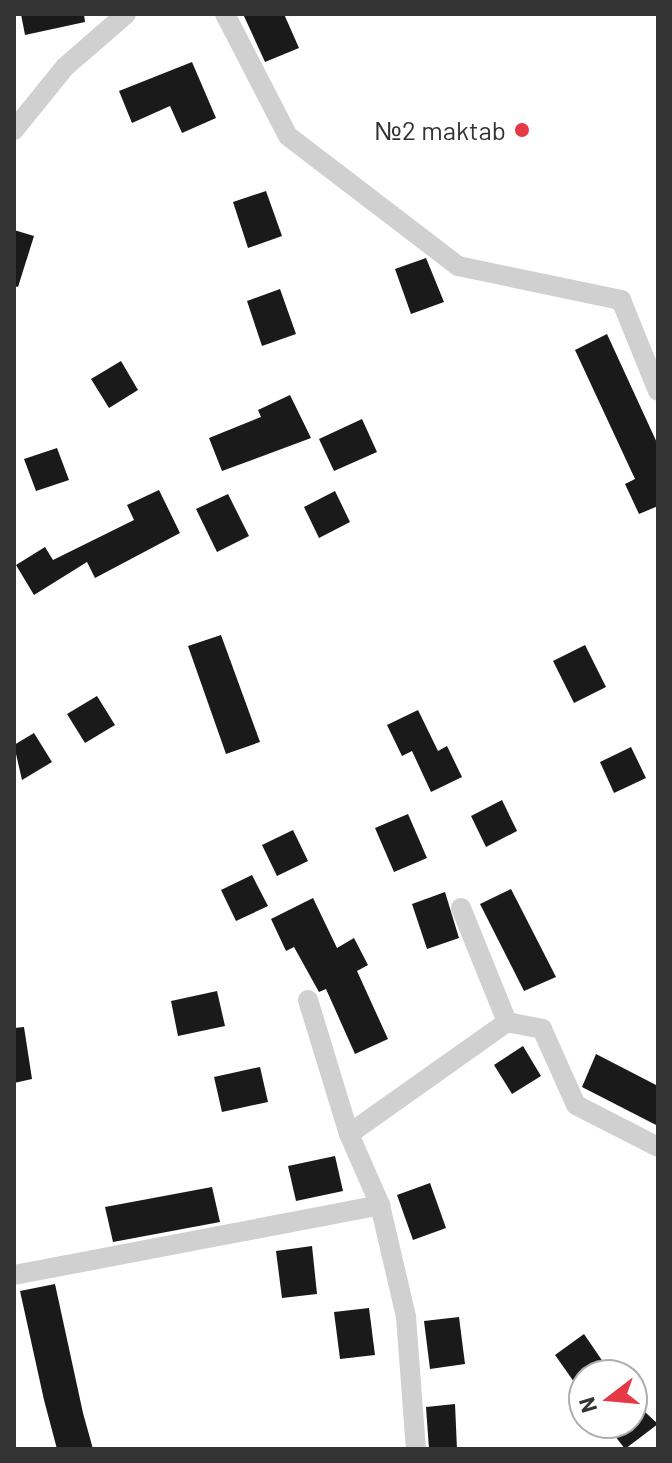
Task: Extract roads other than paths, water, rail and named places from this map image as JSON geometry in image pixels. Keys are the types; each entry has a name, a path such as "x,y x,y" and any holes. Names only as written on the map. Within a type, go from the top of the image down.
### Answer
{"street":[{"path":"14,130 65,67 126,14"},
{"path":"225,14 288,136 458,266 621,300 658,391"},
{"path":"461,908 507,1022"},
{"path":"308,1000 349,1134 380,1205 406,1317 416,1449"},
{"path":"349,1134 507,1022 542,1029 576,1105 658,1147"},
{"path":"14,1275 380,1205"}],"place":[{"name":"№2 maktab","path":"522,130"}]}
